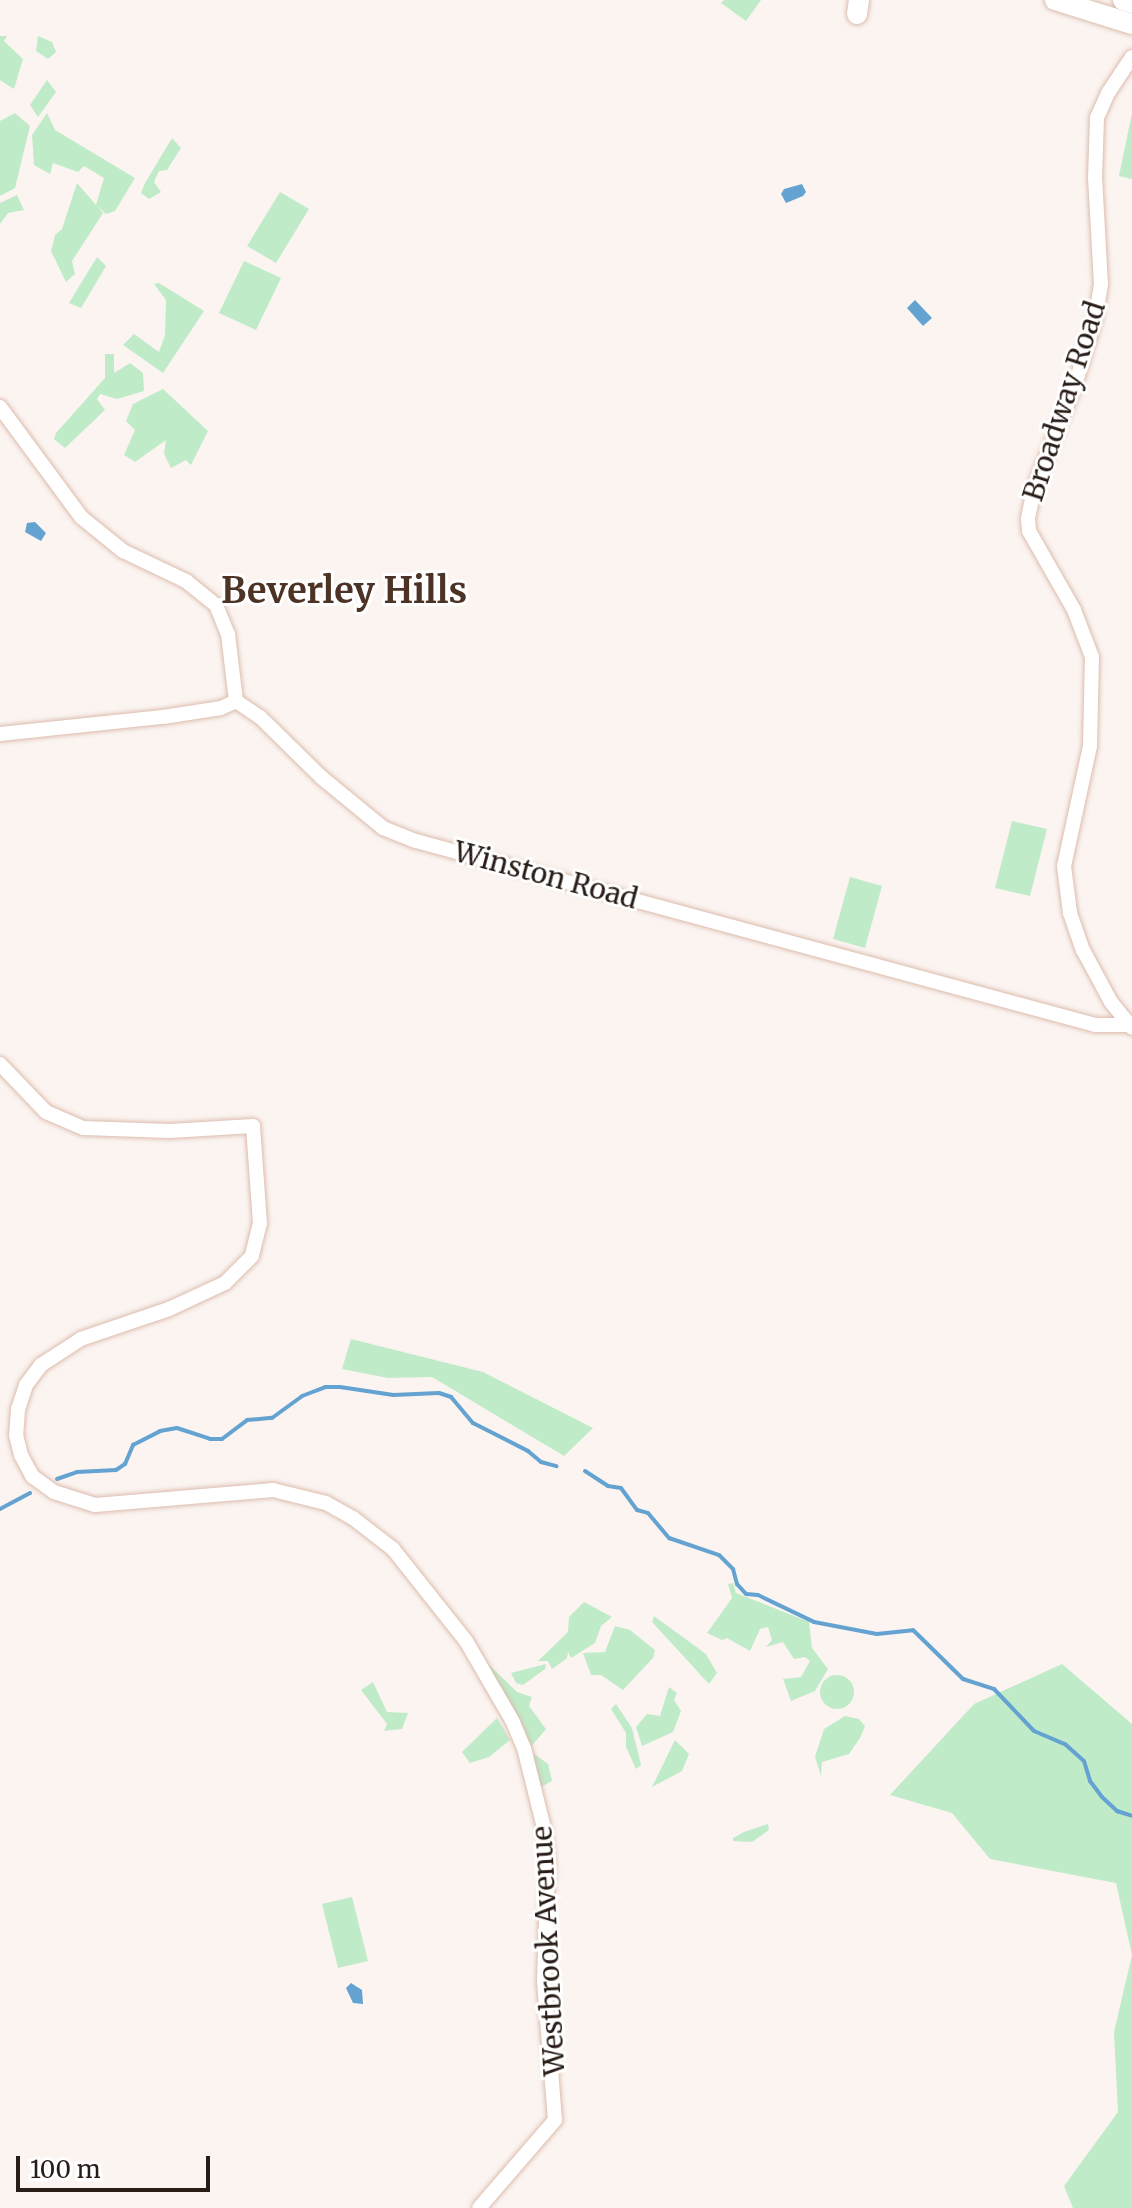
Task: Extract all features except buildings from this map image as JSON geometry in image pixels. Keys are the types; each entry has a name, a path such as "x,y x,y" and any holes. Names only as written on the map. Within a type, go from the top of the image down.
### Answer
{"highway":[{"path":"1055,0 1132,24"},
{"path":"1123,0 1132,3"}],"street":[{"name":"Broadway Road","path":"1130,1026 1111,1002 1083,950 1070,913 1064,866 1090,746 1092,657 1074,610 1029,531 1028,519 1035,485 1075,385 1096,316 1101,284 1096,127 1103,102 1132,57"},
{"path":"0,407 81,517 123,551 186,581 216,605 228,634 236,701 221,708 163,717 0,734"},
{"name":"Winston Road","path":"236,701 260,717 321,777 383,828 416,841 1095,1025 1130,1026"},
{"name":"Westbrook Avenue","path":"0,1064 46,1112 83,1128 170,1131 253,1126 260,1223 252,1256 225,1283 169,1309 81,1339 41,1365 26,1385 18,1409 16,1435 21,1455 32,1476 54,1492 95,1505 273,1490 326,1503 353,1518 393,1549 431,1595 498,1691 524,1748 545,1832 548,1865 544,1981 555,2120 479,2208"}],"green space":[{"path":"724,0 761,0 746,21 721,3"},
{"path":"0,36 7,36 4,41 23,59 14,89 0,80"},
{"path":"38,36 52,42 56,52 48,59 36,51"},
{"path":"47,80 56,92 38,117 30,105"},
{"path":"15,113 30,126 15,188 0,196 0,121"},
{"path":"47,113 55,130 135,178 115,211 106,214 97,206 103,213 72,261 75,274 66,282 51,251 55,235 62,229 77,183 96,205 104,178 84,166 78,172 53,163 50,174 34,165 32,135"},
{"path":"1132,113 1132,179 1119,176"},
{"path":"172,138 181,148 167,170 159,171 154,182 161,192 149,199 141,193"},
{"path":"280,192 309,209 276,263 247,246"},
{"path":"17,195 24,210 8,213 0,224 0,203"},
{"path":"97,257 106,266 81,308 69,303"},
{"path":"244,261 281,278 256,330 219,313"},
{"path":"159,283 204,311 163,373 123,345 134,334 159,352 165,335 166,300 154,284"},
{"path":"105,354 114,354 114,373 130,363 143,373 144,391 117,399 100,394 97,399 105,410 65,448 54,439 56,433 105,378"},
{"path":"163,389 208,431 191,465 186,460 171,468 164,454 166,440 135,462 124,455 135,430 126,421 133,404"},
{"path":"1012,821 1047,829 1030,896 995,888"},
{"path":"850,877 882,886 865,948 833,939"},
{"path":"351,1339 483,1372 593,1428 564,1456 432,1377 388,1378 342,1369"},
{"path":"733,1583 736,1593 809,1622 812,1648 828,1669 815,1691 791,1701 783,1679 801,1677 810,1661 805,1657 794,1659 783,1642 766,1647 772,1640 768,1627 760,1629 750,1651 727,1638 722,1640 707,1633 732,1598 728,1584"},
{"path":"584,1602 612,1617 601,1626 595,1643 571,1658 568,1652 567,1658 552,1669 548,1661 538,1661 568,1632 569,1617"},
{"path":"654,1616 706,1654 717,1673 709,1684 652,1622"},
{"path":"615,1626 630,1630 655,1650 653,1658 623,1690 601,1675 591,1675 583,1653 605,1652"},
{"path":"482,1658 517,1692 532,1697 529,1706 546,1729 529,1749"},
{"path":"546,1664 545,1669 523,1685 516,1683 511,1673"},
{"path":"1062,1664 1132,1724 1132,1955 1116,1883 990,1859 952,1813 890,1795 974,1704"},
{"path":"837,1675 849,1680 854,1692 849,1704 837,1709 825,1704 820,1692 825,1680"},
{"path":"373,1682 387,1712 408,1713 402,1729 384,1731 387,1724 361,1690"},
{"path":"669,1687 677,1693 674,1700 681,1711 673,1732 642,1746 636,1727 647,1714 660,1716"},
{"path":"616,1704 632,1728 641,1765 636,1769 626,1747 626,1733 611,1709"},
{"path":"845,1716 859,1719 865,1726 849,1754 822,1762 821,1776 815,1757 824,1729"},
{"path":"497,1718 510,1740 489,1757 470,1763 462,1752"},
{"path":"675,1740 689,1754 682,1771 652,1787"},
{"path":"536,1755 548,1764 552,1781 539,1788 522,1757"},
{"path":"768,1824 769,1830 752,1842 733,1841 744,1832"},
{"path":"352,1897 368,1961 338,1968 322,1904"},
{"path":"1132,1955 1132,2208 1073,2208 1064,2186 1118,2112 1114,2032"}],"water":[{"path":"802,184 806,192 803,196 786,203 781,194 784,189"},
{"path":"915,300 932,318 923,326 907,308"},
{"path":"35,522 46,533 41,541 25,532 27,523"},
{"path":"351,1983 362,1990 363,2004 353,2003 346,1988"}],"waterway":[{"path":"57,1479 77,1472 116,1470 125,1464 133,1445 160,1431 177,1428 210,1439 222,1439 247,1420 272,1418 302,1396 325,1387 393,1395 439,1393 451,1397 473,1423 528,1451 541,1462 556,1466"},
{"path":"585,1471 608,1486 621,1488 637,1510 648,1513 669,1538 719,1555 733,1569 737,1584 746,1594 758,1595 814,1622 877,1634 913,1630 963,1679 994,1689 1034,1731 1065,1744 1084,1761 1090,1781 1102,1797 1117,1811 1132,1816"},
{"path":"0,1509 30,1493"}],"district":[{"name":"Beverley Hills","path":"344,591"}]}
